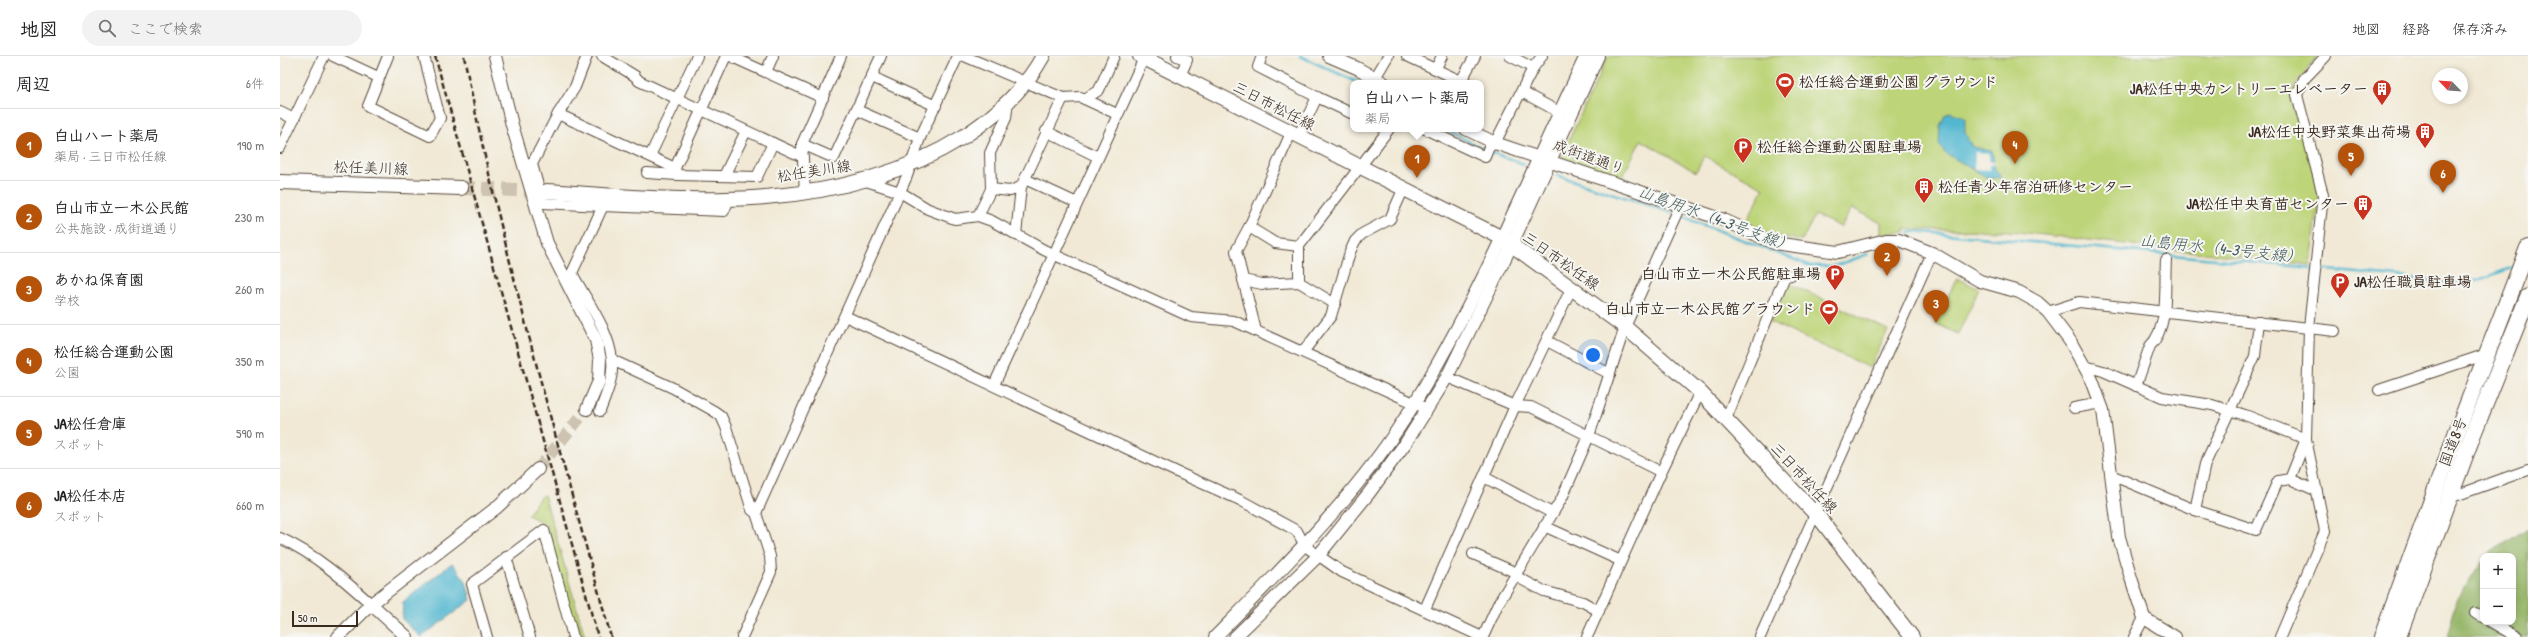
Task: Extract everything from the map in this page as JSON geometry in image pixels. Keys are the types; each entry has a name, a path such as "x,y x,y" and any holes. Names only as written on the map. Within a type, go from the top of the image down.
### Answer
{"highway":[{"name":"国道8号","path":"2382,637 2487,354 2528,249"},
{"name":"国道8号","path":"2398,637 2449,498 2528,297"}],"main road":[{"name":"松任美川線","path":"547,191 668,200 729,199 805,192 863,180 909,166 982,125 1008,101 1035,72 1043,56"},
{"name":"三日市松任線","path":"1142,57 1506,242 1625,327 1700,392 1816,514 1912,637"},
{"name":"松任美川線","path":"280,182 461,188"}],"street":[{"path":"280,148 324,56"},
{"path":"332,56 378,76"},
{"path":"388,56 378,76 368,106 430,136 440,118 424,56"},
{"path":"495,56 512,125 547,243 596,340 600,360 599,380 587,409"},
{"path":"587,56 575,87 558,114 532,164 543,203 724,211 729,199"},
{"path":"602,56 613,58 639,81 803,157"},
{"path":"650,156 696,56"},
{"path":"676,171 701,110 726,56"},
{"path":"730,56 823,98"},
{"path":"766,72 773,56"},
{"path":"805,192 802,144 841,56"},
{"path":"802,144 834,158 881,56"},
{"path":"756,513 900,192 920,138 958,56"},
{"path":"964,56 1024,83 1033,84 1063,98 1080,97 1117,114"},
{"path":"1085,99 1099,90 1114,56"},
{"path":"1177,56 1187,60 1180,76"},
{"path":"1262,56 1258,67 1350,113"},
{"path":"1329,56 1377,80"},
{"path":"1379,80 1388,56"},
{"path":"1406,56 1436,68 1459,80"},
{"path":"1436,68 1442,56"},
{"path":"1462,80 1475,56"},
{"path":"1510,56 1533,68"},
{"path":"1431,132 1485,157 1522,92 1533,68 1537,66 1542,56"},
{"path":"1544,158 1559,112 1586,56"},
{"path":"1235,637 1318,556 1369,493 1447,377 1544,158 1598,56"},
{"path":"2280,637 2325,531 2306,439 2308,328 2323,195 2297,95 2304,79 2326,56"},
{"path":"994,385 1142,57"},
{"path":"872,77 936,106"},
{"path":"1522,92 1559,112"},
{"path":"1256,331 1236,251 1295,135 1318,97"},
{"path":"1016,235 1023,183 1046,131 1063,98"},
{"path":"978,216 992,189 990,153 1006,118 1008,101"},
{"path":"857,110 920,138"},
{"path":"280,112 294,119"},
{"path":"558,114 650,156 676,171"},
{"path":"724,176 746,131"},
{"path":"1046,131 1098,157"},
{"path":"1299,282 1299,246 1360,168 1386,132"},
{"name":"成街道通り","path":"1470,132 1490,148 1544,158 1677,213 1724,220 1774,242 1838,252 1886,240 1899,240 1932,253"},
{"path":"647,173 676,171 724,176 757,177 773,143"},
{"path":"863,180 900,192 928,209 955,218 978,216 1191,316 1234,321 1426,409"},
{"path":"992,189 1010,191 1023,183"},
{"path":"1023,183 1077,203"},
{"path":"1303,352 1331,316 1350,252 1355,241 1362,234 1390,219 1403,190"},
{"path":"600,411 610,384 612,360 600,323 572,273 603,206"},
{"path":"845,316 1179,473 1240,500 1297,531 1305,546 1342,572 1483,637 1498,604 1562,498 1589,436 1625,327 1677,213"},
{"path":"1249,227 1275,243 1299,246"},
{"path":"1215,637 1305,546 1343,502 1414,404 1506,242"},
{"path":"1760,637 1932,253 1980,281 2019,292 2037,302 2048,312 2070,341 2085,366 2101,403 2108,442 2119,537 2144,618 2174,637"},
{"path":"2136,386 2150,346 2155,341 2163,322 2166,260"},
{"path":"1726,419 1784,276 1791,275"},
{"path":"1243,280 1262,284 1299,282 1335,304"},
{"path":"1425,610 1515,406 1571,289"},
{"path":"2048,312 2079,302 2335,332"},
{"path":"2195,510 2205,464 2255,356 2259,322"},
{"path":"1547,341 1610,374"},
{"path":"2380,390 2487,354"},
{"path":"612,360 673,388 720,416 726,427 752,510 756,513 770,556 771,572 742,637"},
{"path":"2085,366 2103,371 2162,397 2212,405 2231,410 2306,439"},
{"path":"1447,377 1515,406 1531,407 1661,472"},
{"path":"1587,637 1661,472 1700,392"},
{"path":"2074,408 2101,403"},
{"path":"2290,479 2306,439"},
{"path":"338,637 371,604 496,508 538,469"},
{"path":"2449,498 2528,470"},
{"path":"2112,476 2195,510 2256,530 2278,480 2290,479 2317,491"},
{"path":"1484,477 1552,513"},
{"path":"1544,526 1621,560"},
{"path":"487,637 472,584 506,557 544,530 573,637"},
{"path":"280,538 297,546 328,567 407,637"},
{"path":"1473,554 1516,574 1544,591 1583,602 1598,611"},
{"path":"506,557 530,637"},
{"path":"2134,637 2144,618"},
{"path":"2496,625 2516,637"}],"green space":[{"path":"1608,56 2317,56 2294,87 2293,106 2318,185 2319,197 2311,265 2009,231 1905,229 1906,232 1881,234 1881,223 1852,208 1841,227 1815,215 1802,241 1767,233 1746,222 1764,188 1704,156 1696,172 1641,140 1621,179 1561,157"},
{"path":"1957,278 1979,289 1958,334 1935,323"},
{"name":"白山市立一木公民館グラウンド","path":"1788,283 1888,330 1870,368 1770,322"},
{"path":"544,495 585,637 576,637 546,524 528,515 540,497"},
{"path":"2528,528 2528,637 2523,637 2508,629 2504,637 2447,637 2457,600 2480,565 2480,625 2516,625 2516,553 2490,553"}],"water":[{"path":"1951,112 1965,118 1965,132 1972,147 1992,150 1995,169 2001,178 1988,178 1945,153 1939,144 1940,126 1945,115"},
{"path":"452,563 466,581 471,600 421,637 402,619 403,602"}],"pier":[{"path":"1975,152 1989,153 1989,162 1996,162 1996,164 1989,165 1989,170 1974,169"}],"waterway":[{"name":"山島用水（4-3号支線）","path":"1300,56 1352,80"},
{"name":"山島用水（4-3号支線）","path":"1450,132 1486,150"},
{"name":"山島用水（4-3号支線）","path":"1490,152 1524,164"},
{"name":"山島用水（4-3号支線）","path":"1556,175 1673,213"},
{"name":"山島用水（4-3号支線）","path":"1678,215 1811,266 1835,266 1868,254"},
{"name":"山島用水（4-3号支線）","path":"1909,233 1913,231 2312,268"},
{"name":"山島用水（4-3号支線）","path":"2317,269 2467,284 2514,267"}],"tunnel":[{"path":"461,188 544,191"},
{"path":"538,469 587,409"}],"railway":[{"path":"435,56 598,637"},
{"path":"464,56 479,129 513,275 551,420 611,637"}],"place":[{"name":"松任総合運動公園 グラウンド","path":"1785,99"},
{"name":"JA松任中央カントリーエレベーター","path":"2382,106"},
{"name":"JA松任中央野菜集出荷場","path":"2425,149"},
{"name":"松任総合運動公園駐車場","path":"1743,164"},
{"name":"松任総合運動公園","path":"2015,164"},
{"name":"JA松任倉庫","path":"2351,176"},
{"name":"白山ハート薬局","path":"1417,178"},
{"name":"JA松任本店","path":"2443,193"},
{"name":"松任青少年宿泊研修センター","path":"1924,204"},
{"name":"JA松任中央育苗センター","path":"2363,221"},
{"name":"白山市立一木公民館","path":"1887,276"},
{"name":"白山市立一木公民館駐車場","path":"1835,291"},
{"name":"JA松任職員駐車場","path":"2340,299"},
{"name":"あかね保育園","path":"1936,323"},
{"name":"白山市立一木公民館グラウンド","path":"1829,326"}]}
